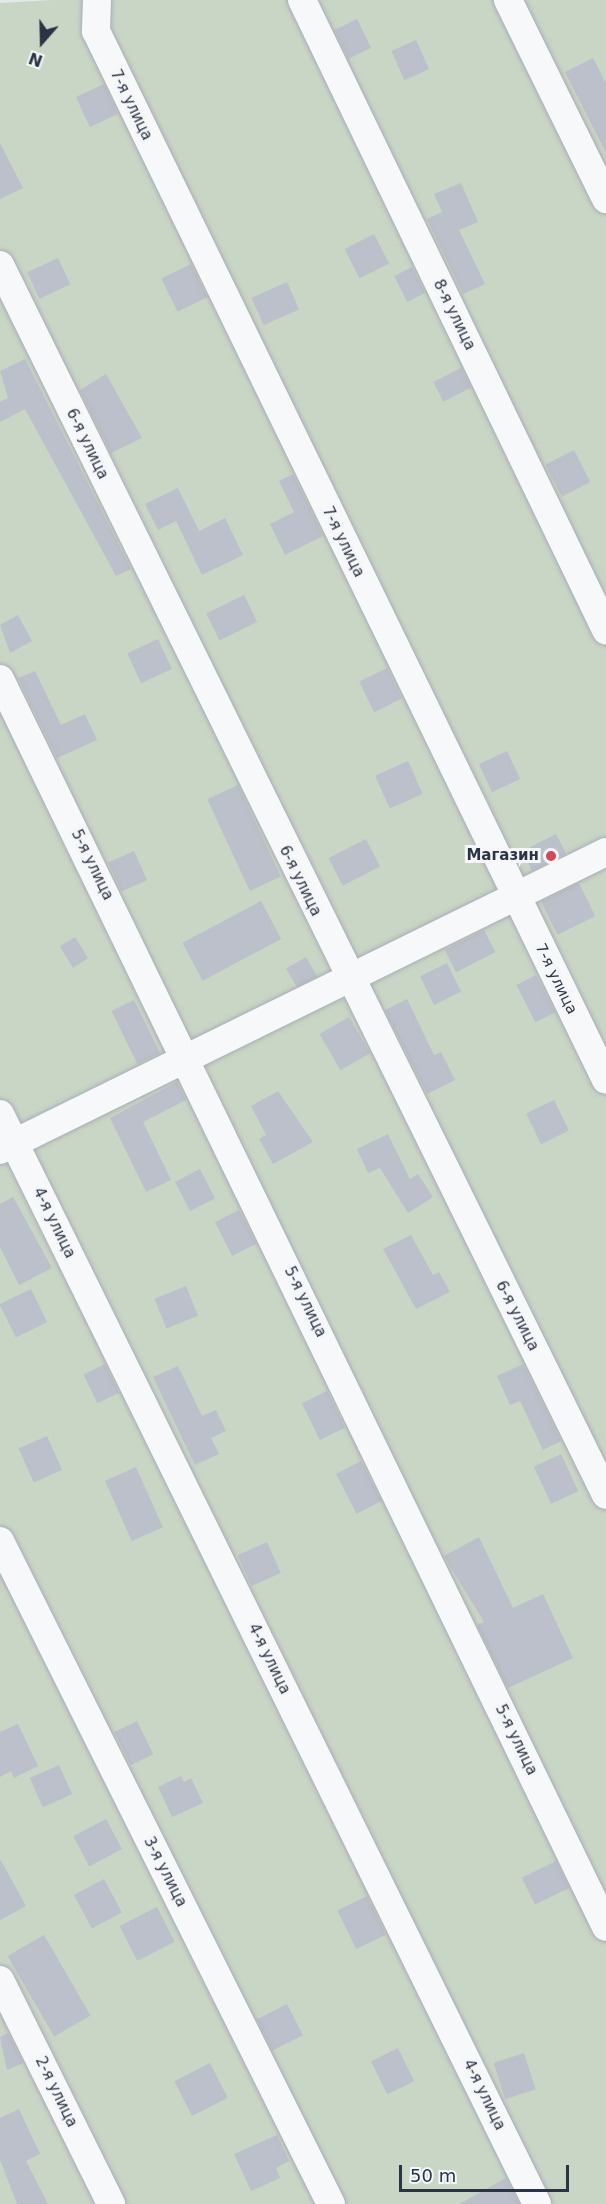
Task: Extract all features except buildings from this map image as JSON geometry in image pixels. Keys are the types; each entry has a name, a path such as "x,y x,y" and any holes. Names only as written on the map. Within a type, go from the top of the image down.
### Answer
{"street":[{"name":"7-я улица","path":"97,0 96,31 515,898 606,1080"},
{"name":"8-я улица","path":"302,0 606,630"},
{"path":"508,0 606,198"},
{"name":"6-я улица","path":"0,265 348,980 606,1495"},
{"name":"5-я улица","path":"0,679 189,1059 606,1927"},
{"path":"7,1147 606,852"},
{"name":"4-я улица","path":"0,1114 7,1147 537,2204"},
{"name":"3-я улица","path":"0,1540 331,2204"},
{"name":"2-я улица","path":"0,1980 111,2204"}],"green space":[{"path":"52,0 606,0 606,2204 0,2204 0,3"}],"place":[{"name":"Магазин","path":"551,856"}]}
